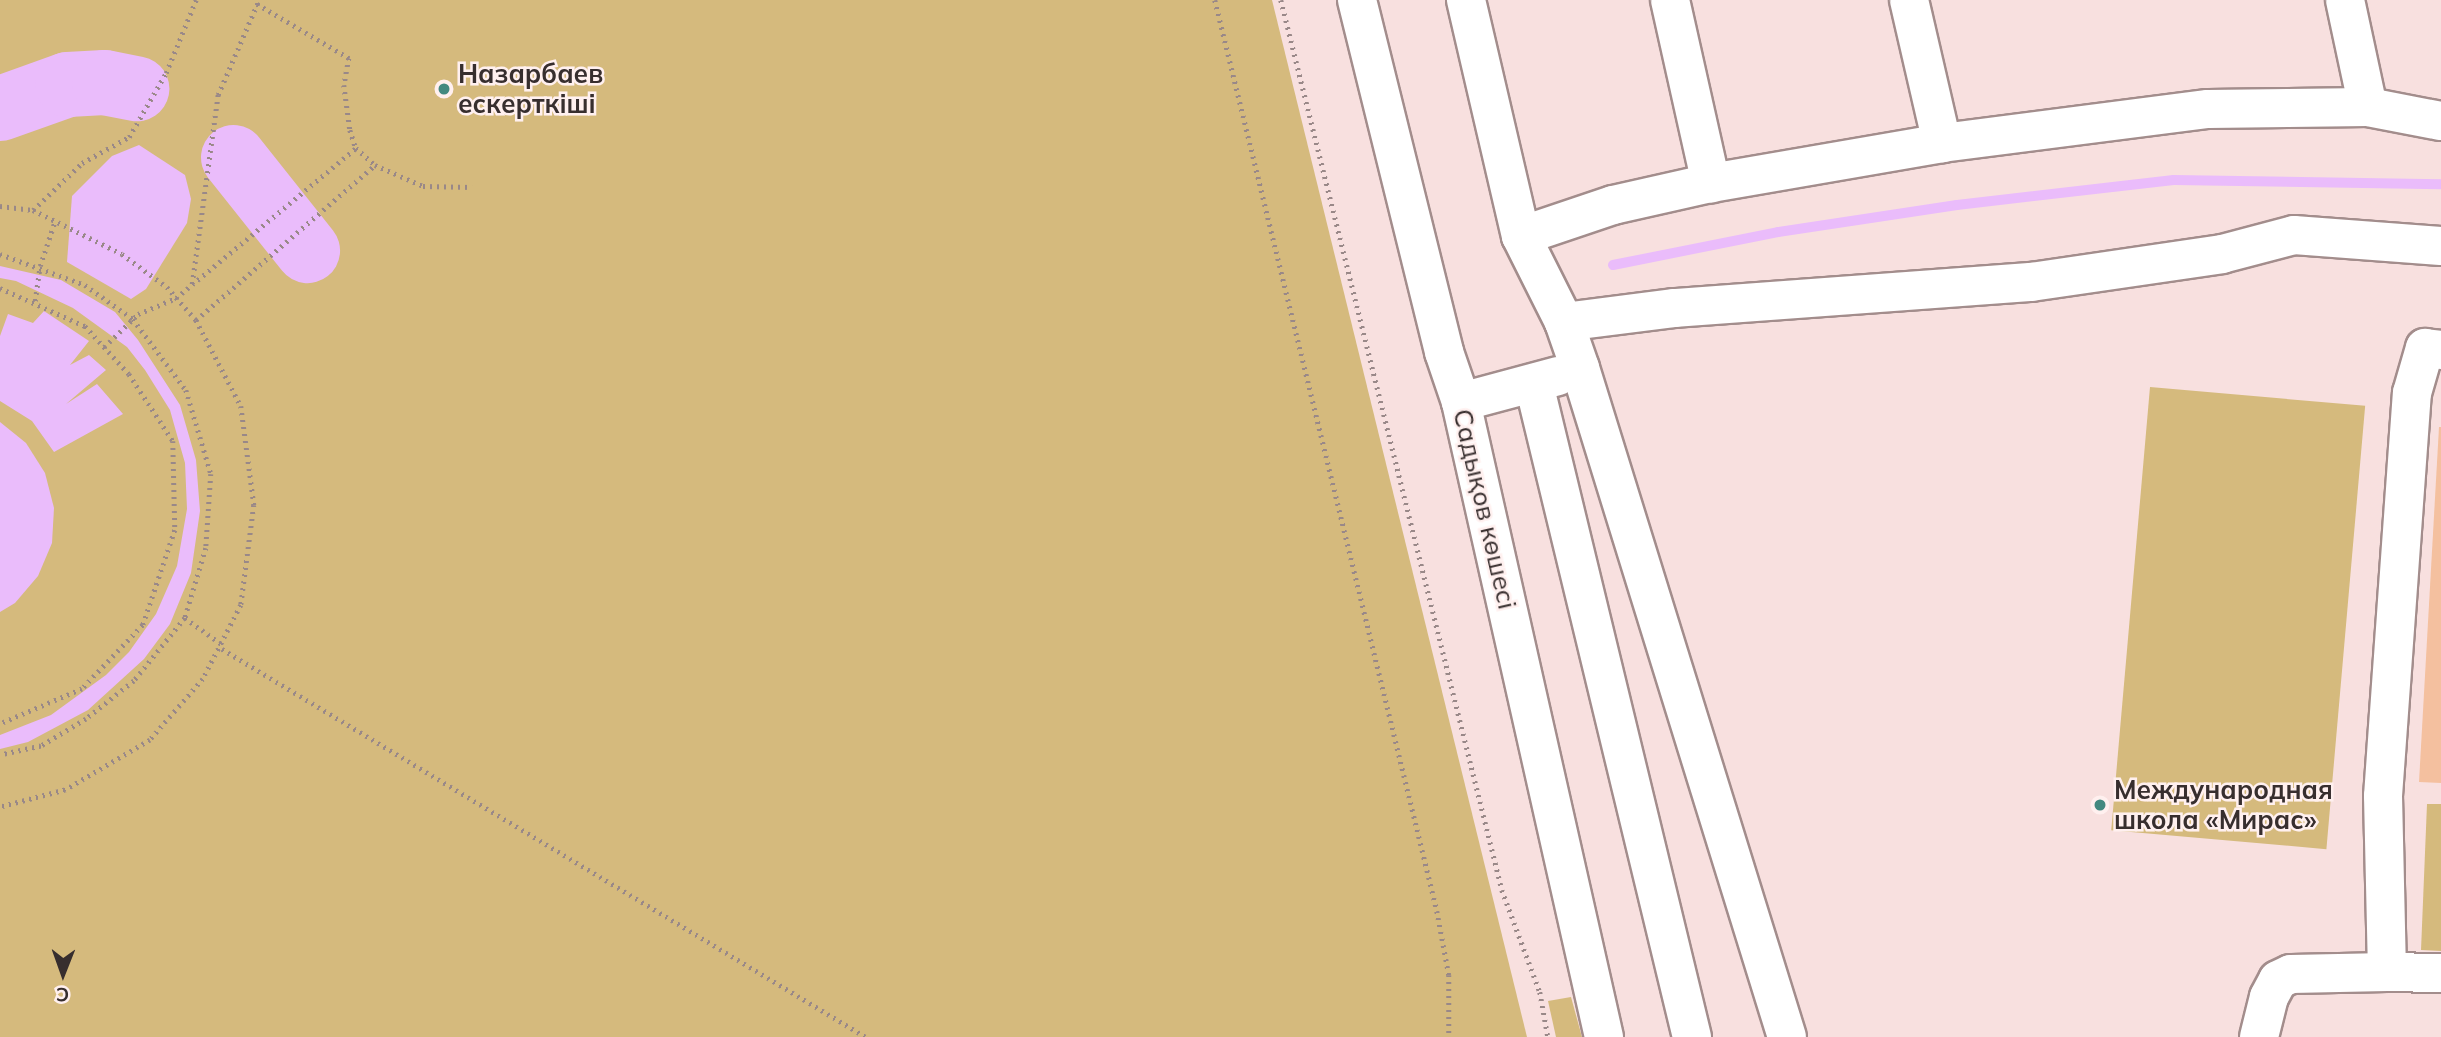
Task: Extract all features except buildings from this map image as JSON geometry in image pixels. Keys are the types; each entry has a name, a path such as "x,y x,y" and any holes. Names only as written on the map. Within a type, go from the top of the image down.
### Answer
{"street":[{"name":"Садықов көшесі","path":"1357,0 1444,352 1461,402 1605,1032"},
{"path":"1466,0 1521,236 1564,322 1580,368 1787,1037"},
{"path":"1670,0 1711,183"},
{"path":"1909,0 1942,143"},
{"path":"2345,0 2368,107"},
{"path":"1521,236 1612,205 1711,183 1942,143 2208,109 2368,107 2441,121"},
{"path":"1564,322 1675,308 2031,282 2222,254 2294,235 2441,246"},
{"path":"2387,972 2383,796 2412,393 2425,348 2441,350"},
{"path":"1461,402 1534,384 1580,368"},
{"path":"1534,384 1692,1037"},
{"path":"2259,1037 2278,980 2291,974 2441,973"}],"path":[{"path":"33,210 82,163 129,137 166,73 197,0"},
{"path":"1215,0 1437,911 1449,975 1449,1037"},
{"path":"1282,0 1502,890 1540,992 1548,1037"},
{"path":"192,285 218,95 258,2 349,58 345,109 356,148 375,165 423,186 472,187"},
{"path":"104,347 133,319 176,298 300,191 356,148"},
{"path":"196,320 375,165"},
{"path":"0,206 33,210 122,254 176,298 196,320 241,406 254,505 241,605 222,647 203,679 150,740 65,790 0,807"},
{"path":"35,301 40,266 55,221"},
{"path":"0,254 40,266 85,285 133,319 186,390 211,474 206,548 185,618 134,681 86,719 41,746 0,755"},
{"path":"0,289 35,301 85,326 129,374 173,441 175,530 142,625 82,689 0,724"},
{"path":"185,618 222,647 866,1037"}],"shaded area":[{"path":"0,0 1272,0 1527,1037 0,1037"},
{"path":"139,145 185,175 191,199 187,223 146,289 131,299 67,262 72,196 112,156"},
{"path":"0,266 61,280 115,312 138,340 180,405 196,460 200,511 191,573 170,624 144,659 88,710 28,742 0,749 0,735 51,715 106,675 129,652 156,614 177,566 187,509 185,463 170,410 145,370 127,347 73,308 16,281 0,278"},
{"path":"44,311 89,341 70,365 89,355 106,370 66,404 97,384 123,414 54,452 32,421 0,401 0,336 8,314 33,323"},
{"path":"2150,387 2365,406 2326,849 2111,830"},
{"path":"0,422 26,443 45,473 54,508 52,543 38,576 15,603 0,612"},
{"path":"2427,804 2441,804 2441,951 2421,950"},
{"path":"1571,997 1582,1037 1556,1037 1548,1001"}],"waterway":[{"path":"0,108 67,84 104,82 136,88"},
{"path":"233,157 307,250"},
{"path":"1613,265 1778,232 1957,205 2174,180 2441,184"}],"place":[{"name":"Назарбаев ескерткіші","path":"444,89"},
{"name":"Международная школа «Мирас»","path":"2100,805"}]}
